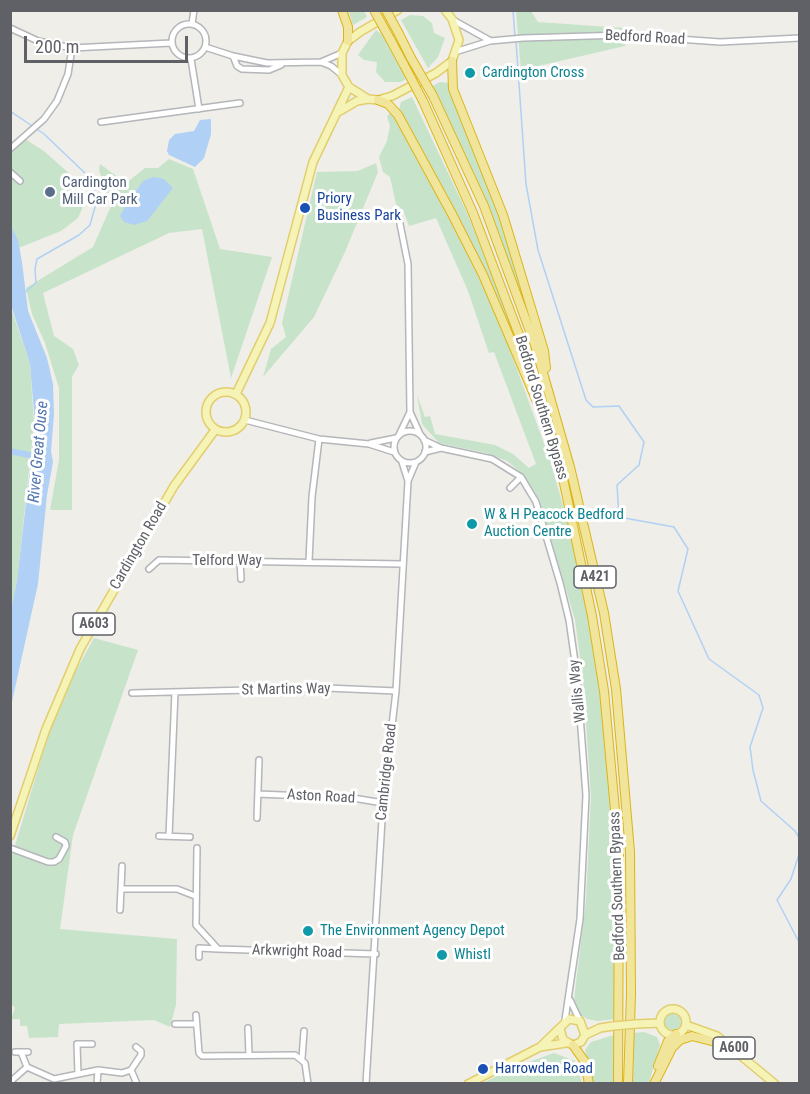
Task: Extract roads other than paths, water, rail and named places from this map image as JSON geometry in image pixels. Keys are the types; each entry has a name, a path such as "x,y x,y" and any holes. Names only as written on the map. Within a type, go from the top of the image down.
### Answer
{"highway":[{"path":"342,10 348,27 348,42"},
{"name":"Bedford Southern Bypass","path":"374,10 423,101 503,287 547,419 575,532 604,692 619,853 618,1083"},
{"name":"Bedford Southern Bypass","path":"386,10 433,96 484,206 512,280 549,390 604,613 616,689 630,852 631,994 628,1083"},
{"path":"452,62 453,89 492,183 520,264 544,351 549,390"},
{"path":"378,100 388,104 398,116 452,214 502,319 534,399 547,419"},
{"path":"654,1083 668,1041 676,1034"},
{"path":"654,1083 672,1048 680,1040 692,1036 731,1046"},
{"path":"569,1044 585,1062 589,1083"}],"main road":[{"path":"368,99 349,87 342,75 342,53 348,42 360,32 398,10"},
{"path":"339,112 348,105 368,99 378,100 408,88 452,62 458,51 459,40 448,13"},
{"path":"236,394 270,323 313,162 324,135 339,112 349,87"},
{"path":"222,392 236,394 246,406 245,420 234,431 224,433 215,430 208,422 205,413 207,403 222,392"},
{"name":"Cardington Road","path":"10,836 49,719 80,649 174,486 215,430"},
{"path":"674,1009 685,1016 686,1025 676,1034 667,1033 660,1023 666,1011 674,1009"},
{"path":"468,1083 540,1047 565,1020 580,1021 600,1028"},
{"path":"580,1021 585,1035"},
{"path":"540,1047 581,1042 585,1035 600,1028 660,1023"},
{"name":"A600","path":"686,1025 704,1029 731,1046 775,1083"},
{"path":"560,1028 560,1037 569,1044"}],"street":[{"path":"192,24 194,10"},
{"path":"448,13 490,41"},
{"path":"192,24 206,35 202,53 191,58 178,55 171,43 175,30 180,26 192,24"},
{"path":"10,28 38,41 72,48 171,43"},
{"name":"Bedford Road","path":"458,51 490,41 523,38 623,35 720,42 800,38"},
{"path":"205,47 233,56 282,64 321,63 331,66 342,75"},
{"path":"10,149 44,119 63,90 72,48"},
{"path":"321,63 342,53"},
{"path":"233,56 237,66 242,69 269,70 282,64"},
{"path":"191,58 199,109"},
{"path":"101,122 240,103"},
{"path":"10,172 20,181"},
{"path":"399,219 408,264 410,412 427,445 408,481"},
{"path":"394,452 398,436 410,412"},
{"path":"245,420 320,439 369,444 394,452 402,462 416,462"},
{"path":"369,444 409,431 420,434"},
{"path":"309,561 312,497 320,439"},
{"name":"Wallis Way","path":"424,440 441,448 492,459 520,477 536,502 569,620 577,676 586,803 582,899 570,1000 565,1020"},
{"name":"Wallis Way","path":"425,452 441,448"},
{"name":"Cambridge Road","path":"366,1083 376,954 383,803 396,690 408,481 402,462"},
{"path":"510,488 520,477"},
{"name":"Telford Way","path":"149,569 159,560 402,564"},
{"path":"240,561 241,579"},
{"name":"St Martins Way","path":"132,693 327,688 396,690"},
{"path":"169,836 175,692"},
{"path":"257,818 259,760"},
{"name":"Aston Road","path":"258,794 353,798 383,803"},
{"path":"159,836 190,837"},
{"path":"10,848 48,862 54,862 59,859 66,846 65,842 56,837"},
{"path":"197,848 195,925 218,949"},
{"path":"120,910 122,866"},
{"path":"121,889 177,889 195,896"},
{"name":"Arkwright Road","path":"199,957 199,948 376,954"},
{"path":"570,1000 580,1021"},
{"path":"196,1015 199,1053 202,1056 295,1055 302,1058"},
{"path":"175,1024 196,1024"},
{"path":"248,1028 249,1055"},
{"path":"304,1031 302,1058 308,1072 309,1083"},
{"path":"78,1074 77,1044 92,1044"},
{"path":"22,1052 27,1068 54,1081 98,1070 122,1073 131,1070 139,1059 138,1049 146,1044"},
{"path":"10,1082 27,1068"},
{"path":"97,1083 98,1070"},
{"path":"131,1070 137,1083"}],"water":[{"path":"211,119 211,134 204,158 195,167 169,155 167,151 169,140 175,134 194,131 200,120"},
{"path":"153,177 164,179 173,188 147,221 134,225 124,222 120,216 125,207 143,181"},
{"name":"River Great Ouse","path":"11,226 18,240 28,311 47,358 53,384 54,414 51,451 53,462 47,495 38,584 11,706 11,610 17,581 35,424 30,364 11,305"}],"waterway":[{"path":"513,10 515,37"},
{"path":"516,41 526,184 538,250 586,400 593,407 619,406 644,442 639,465 617,485 619,517 674,527 688,549 678,591 709,659 759,695 763,708 750,747 761,801 795,831 800,839"},
{"path":"10,111 44,134 86,174 93,184 97,200 90,225 79,235 37,259 36,283 24,293"},
{"name":"River Great Ouse","path":"10,451 39,457"},
{"path":"800,851 791,879 777,900 800,944"}],"place":[{"name":"Cardington Cross","path":"470,73"},
{"name":"Cardington Mill Car Park","path":"50,192"},
{"name":"Priory Business Park","path":"305,208"},
{"name":"W & H Peacock Bedford Auction Centre","path":"472,524"},
{"name":"The Environment Agency Depot","path":"308,931"},
{"name":"Whistl","path":"442,955"},
{"name":"Harrowden Road","path":"483,1069"}]}
